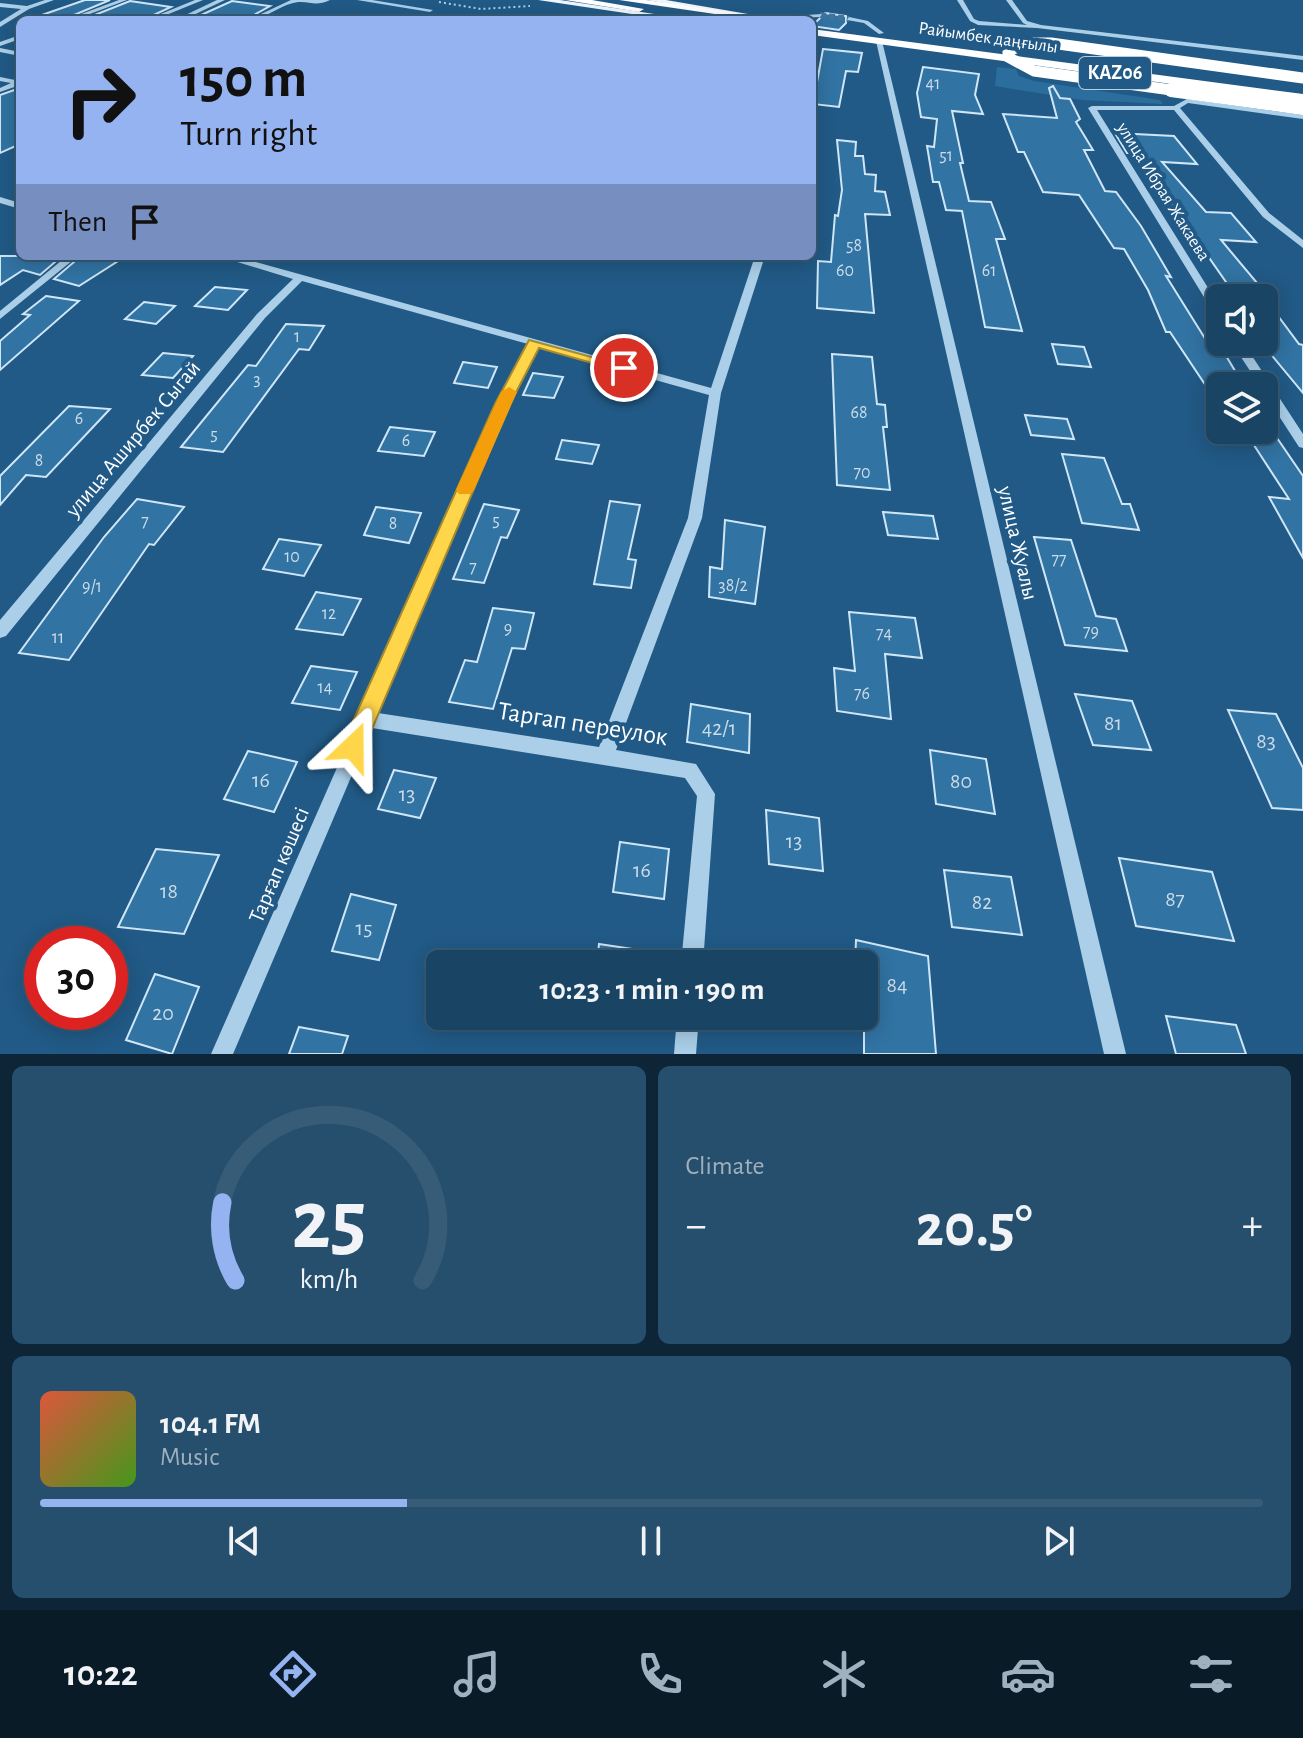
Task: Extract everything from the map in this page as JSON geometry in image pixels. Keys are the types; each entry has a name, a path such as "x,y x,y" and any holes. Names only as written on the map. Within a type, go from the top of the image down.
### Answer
{"highway":[{"path":"570,0 691,16"},
{"path":"624,0 746,16"},
{"name":"Райымбек даңғылы","path":"816,20 880,37 1303,98"},
{"name":"Райымбек даңғылы","path":"816,32 880,37 1303,88"},
{"path":"1303,78 1051,43 1029,43 1008,51 1008,57 1016,64 1034,71 1303,108"}],"main road":[{"path":"542,0 655,16"},
{"path":"650,0 751,16"}],"street":[{"path":"0,25 27,8 51,0"},
{"path":"79,16 124,0"},
{"path":"159,16 200,0"},
{"path":"187,16 222,0"},
{"path":"260,16 296,0 317,3 327,0"},
{"path":"360,0 430,10"},
{"path":"960,0 972,20 978,23 1021,29 1040,27"},
{"path":"1009,0 1025,22 1040,27 1303,58"},
{"path":"1,2 27,8"},
{"path":"849,19 866,22 880,37"},
{"name":"улица Жуалы","path":"880,37 1115,1054"},
{"name":"улица Ибрая Жакаева","path":"1206,293 1091,112 1092,108 1099,105 1176,108 1187,101 1303,117"},
{"path":"1176,108 1266,215 1303,245"},
{"path":"0,316 68,260"},
{"path":"237,260 715,393"},
{"path":"605,755 695,518 715,393 759,260"},
{"name":"улица Аширбек Сыгай","path":"0,631 261,316 300,278"},
{"name":"Тарғап көшесі","path":"222,1054 503,404 534,343"},
{"path":"1246,356 1303,444"},
{"name":"Таргап переулок","path":"365,719 690,770 706,794 693,950"},
{"path":"685,1054 687,1030"}],"shaded area":[{"path":"997,67 1016,69 1019,76 1034,81 1160,100 1163,104 1082,100 995,86"}],"building":[{"path":"85,0 110,0 72,16 39,16"},
{"path":"130,1 171,7 152,16 92,16"},
{"path":"232,1 270,6 252,16 199,16"},
{"path":"825,13 846,16 846,23 839,30 816,27 816,22"},
{"path":"823,49 862,53 858,72 846,71 839,107 816,104"},
{"path":"923,67 979,74 975,95 983,114 952,111 963,163 960,163 969,201 991,202 1005,239 996,239 1022,331 985,327 962,211 946,210 939,182 933,182 927,146 934,147 937,119 921,117 917,93"},
{"path":"1053,86 1060,98 1070,99 1080,119 1076,122 1093,150 1084,150 1105,191 1116,192 1141,226 1171,277 1166,276 1206,340 1206,356 1226,356 1236,372 1206,372 1206,386 1170,332 1166,332 1148,290 1124,249 1114,248 1079,195 1043,192 1024,152 1018,152 1003,114 1057,118 1049,88"},
{"path":"16,89 16,146 0,153 0,95"},
{"path":"1115,133 1174,136 1197,164 1162,162 1206,212 1231,213 1256,242 1221,240 1258,284 1227,284 1136,153 1127,153"},
{"path":"837,140 856,142 855,156 863,156 865,174 876,175 875,191 885,192 890,215 865,214 874,313 817,308 818,261 831,262 835,215 838,216 842,190"},
{"path":"0,256 16,256 16,260 57,260 40,275 23,270 0,285"},
{"path":"76,260 120,260 79,286 54,279"},
{"path":"215,287 247,290 228,310 195,306"},
{"path":"46,296 79,301 0,370 0,341 30,315 23,314"},
{"path":"144,302 175,306 156,324 125,319"},
{"path":"1278,316 1303,345 1303,393 1272,356 1278,356"},
{"path":"286,324 324,326 309,350 299,349 223,452 181,447 248,365 256,366"},
{"path":"1052,344 1084,347 1091,367 1058,364"},
{"path":"163,353 193,356 173,378 142,375"},
{"path":"832,354 872,357 877,404 885,405 887,427 883,427 890,490 837,485"},
{"path":"463,362 497,367 488,388 454,383"},
{"path":"533,373 563,377 554,398 523,395"},
{"path":"69,406 110,409 46,477 26,475 0,505 0,476"},
{"path":"1025,415 1067,419 1074,439 1031,435"},
{"path":"390,427 435,432 424,456 378,451"},
{"path":"1278,439 1303,476 1303,558 1269,497 1289,499 1253,444 1278,444"},
{"path":"562,440 599,445 592,464 556,459"},
{"path":"1062,454 1104,458 1122,504 1130,504 1139,530 1082,523"},
{"path":"137,499 184,507 154,545 149,544 69,660 19,653 104,537"},
{"path":"610,501 640,505 628,559 636,560 631,588 594,584"},
{"path":"484,504 519,510 507,538 501,537 484,583 453,579"},
{"path":"376,507 421,513 409,543 364,535"},
{"path":"883,512 933,516 938,539 888,535"},
{"path":"725,520 765,527 755,604 709,597 710,567 722,569"},
{"path":"1034,537 1071,540 1096,616 1116,619 1127,651 1065,645"},
{"path":"279,539 321,545 304,576 263,569"},
{"path":"316,592 361,599 343,635 296,629"},
{"path":"493,608 534,613 525,649 512,648 493,709 449,702 465,660 477,662"},
{"path":"849,612 915,618 922,658 885,654 891,719 837,711 834,668 855,671"},
{"path":"311,666 357,672 340,710 292,703"},
{"path":"1075,694 1132,701 1151,750 1093,745"},
{"path":"691,704 750,714 749,753 687,742"},
{"path":"1228,710 1276,714 1303,768 1303,810 1272,808"},
{"path":"930,750 986,759 995,814 936,804"},
{"path":"248,751 297,762 274,812 224,799"},
{"path":"394,770 436,778 420,818 378,809"},
{"path":"766,810 819,818 823,871 769,864"},
{"path":"620,842 669,849 664,899 613,892"},
{"path":"156,849 219,855 184,934 118,926"},
{"path":"1119,858 1212,872 1234,941 1136,926"},
{"path":"944,870 1011,877 1022,935 952,927"},
{"path":"351,894 396,905 379,960 332,951"},
{"path":"856,940 928,956 936,1054 864,1054 864,1030 878,1030 878,950 856,950"},
{"path":"599,944 640,950 598,950"},
{"path":"155,974 199,987 172,1054 126,1040"},
{"path":"1166,1016 1236,1025 1246,1054 1176,1054"},
{"path":"299,1027 348,1036 342,1054 289,1054"}],"tunnel":[{"path":"820,15 849,19"}],"slow traffic":[{"path":"465,490 509,392"}],"route":[{"path":"353,747 503,404 534,343 624,368"}]}
